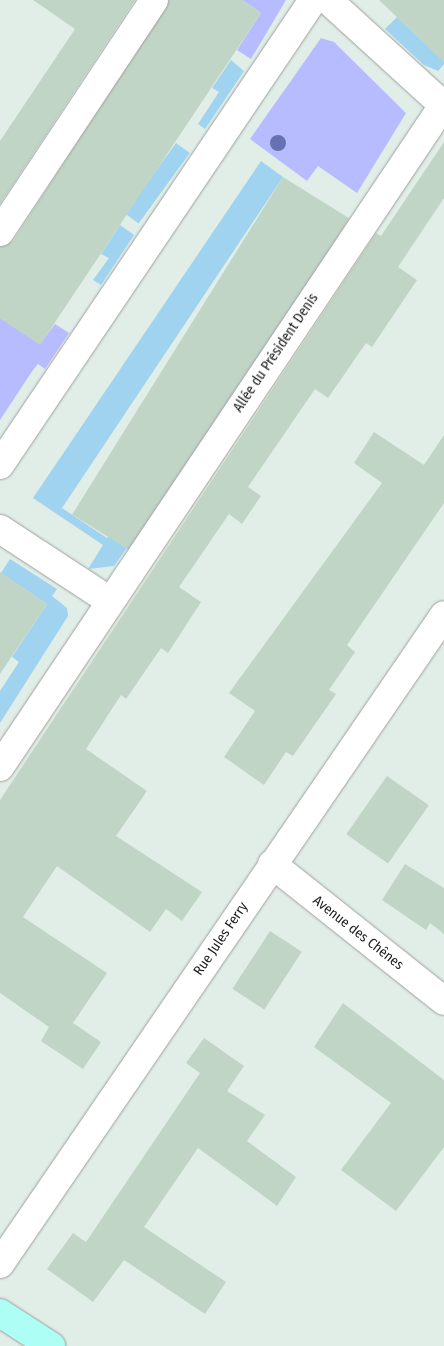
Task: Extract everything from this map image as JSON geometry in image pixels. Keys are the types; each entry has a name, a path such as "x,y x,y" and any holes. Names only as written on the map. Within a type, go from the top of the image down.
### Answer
{"main road":[{"path":"0,1312 51,1346"}],"street":[{"path":"0,232 154,0"},
{"path":"0,465 313,0"},
{"name":"Allée du Président Denis","path":"0,767 444,104 328,0"},
{"path":"0,529 110,601"},
{"name":"Rue Jules Ferry","path":"0,1264 444,615"},
{"name":"Avenue des Chênes","path":"272,864 444,1001"}],"shaded area":[{"path":"242,0 286,0 251,59 237,50 261,13"},
{"path":"397,17 438,56 444,51 444,64 438,71 424,65 385,29"},
{"path":"321,38 334,42 406,113 357,193 318,166 307,181 250,139"},
{"path":"231,60 244,71 205,129 198,124 219,92 212,88"},
{"path":"176,143 190,153 139,223 125,213"},
{"path":"261,161 283,177 62,508 107,538 133,501 151,514 114,566 88,569 103,545 33,498"},
{"path":"120,225 134,235 101,285 93,280 109,258 101,254"},
{"path":"0,318 40,344 55,324 69,333 45,369 38,364 33,370 0,420"},
{"path":"10,559 57,589 52,596 67,608 68,616 0,723 0,691 19,662 12,657 47,604 1,573"}],"building":[{"path":"33,0 135,0 0,204 0,141 75,29"},
{"path":"169,0 242,0 261,13 40,345 0,318 0,247 13,241"},
{"path":"379,0 444,0 444,62"},
{"path":"444,142 444,198 398,267 417,280 372,347 366,343 328,398 315,389 248,487 261,496 242,524 229,514 179,587 201,602 168,653 161,648 126,699 121,695 86,749 147,791 116,836 202,892 182,921 166,909 150,932 57,866 23,917 107,973 73,1023 101,1042 83,1069 41,1041 49,1027 0,993 0,800 376,233 381,236"},
{"path":"283,177 349,218 138,556 72,515"},
{"path":"374,432 424,465 444,435 444,503 347,645 355,652 329,690 336,694 293,756 286,752 264,785 224,757 255,711 229,693 382,483 354,463"},
{"path":"0,572 47,604 0,674"},
{"path":"387,776 429,805 388,863 346,834"},
{"path":"405,864 444,888 444,934 430,923 426,930 382,900"},
{"path":"270,931 302,952 264,1010 232,989"},
{"path":"343,1003 444,1080 444,1147 396,1211 341,1170 391,1103 314,1047"},
{"path":"204,1038 244,1066 227,1091 265,1115 247,1141 296,1177 277,1206 198,1148 144,1227 226,1282 205,1314 124,1260 93,1302 47,1269 73,1233 86,1242 200,1073 186,1063"}]}
